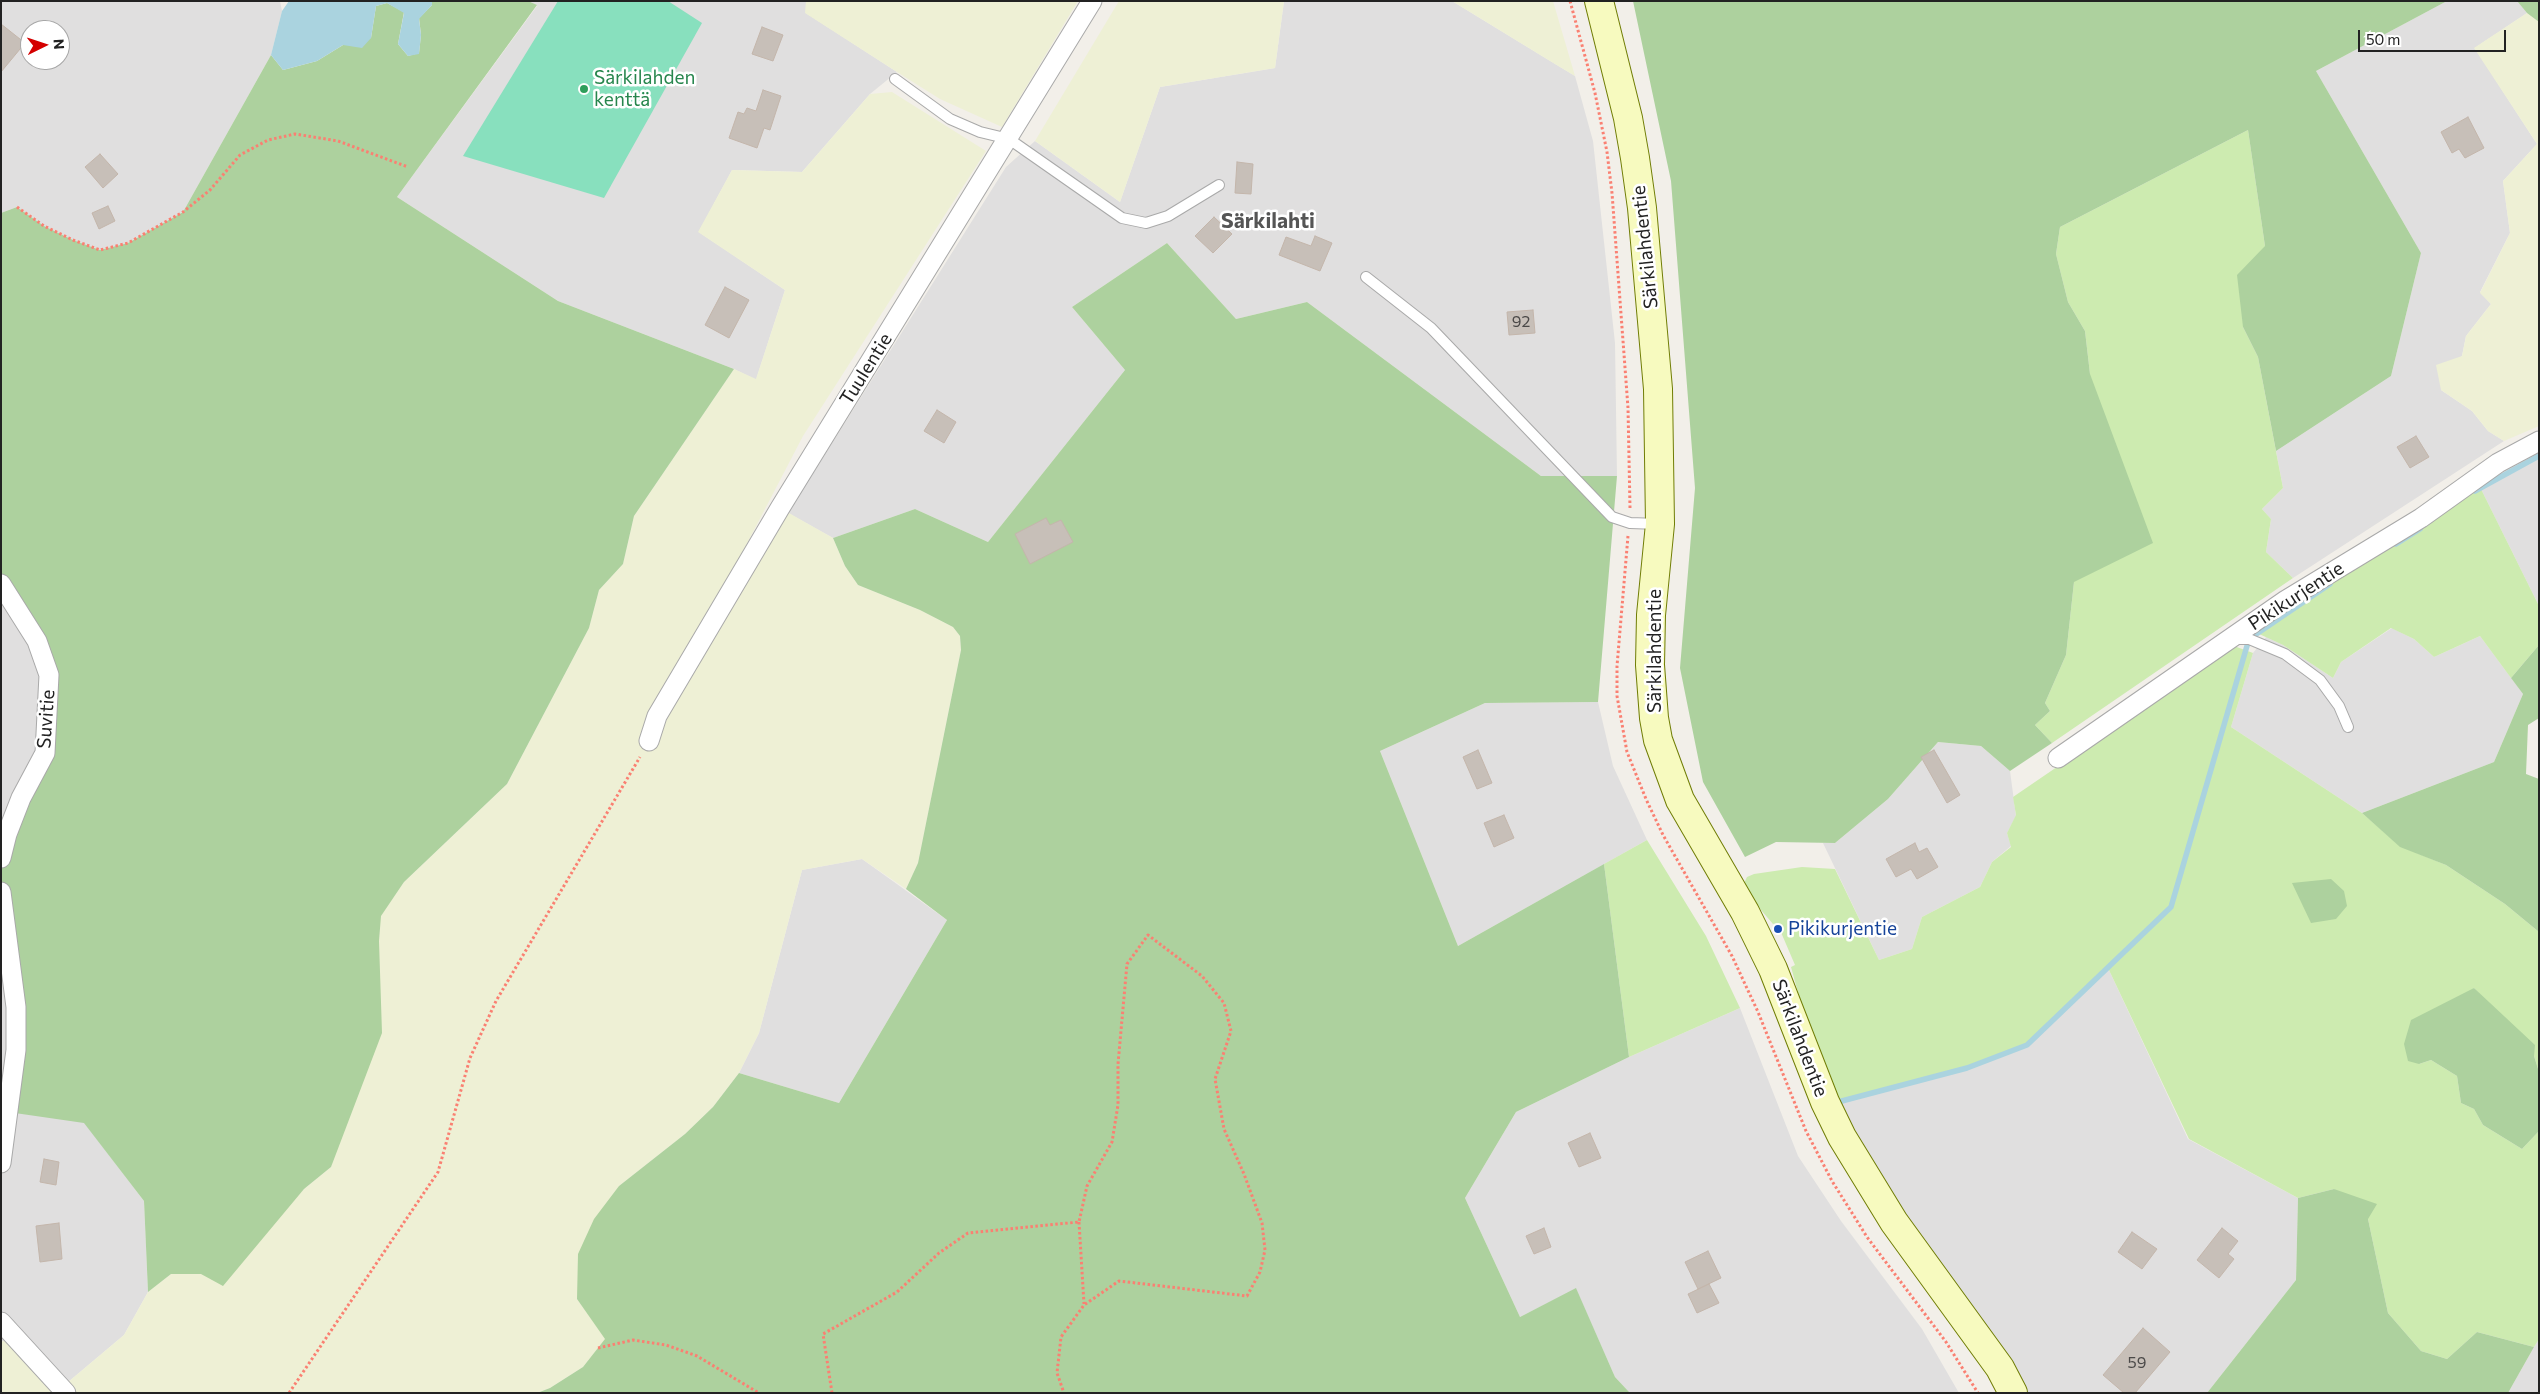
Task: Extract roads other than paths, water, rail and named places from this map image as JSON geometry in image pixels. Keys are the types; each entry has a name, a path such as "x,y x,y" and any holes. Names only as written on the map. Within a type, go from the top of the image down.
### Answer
{"street":[{"name":"Tuulentie","path":"649,742 657,716 780,508 1009,139 1092,1"},
{"name":"Särkilahdentie","path":"1599,1 1628,118 1642,208 1658,389 1661,446 1660,524 1651,615 1651,691 1658,740 1668,773 1680,800 1758,939 1786,1000 1828,1110 1856,1162 1894,1222 2000,1368 2013,1393"},
{"name":"Pikikurjentie","path":"2058,758 2286,600 2422,518 2498,463 2539,441"},
{"name":"Suvitie","path":"1,584 37,641 49,675 46,753 21,798 7,834 1,858"},
{"path":"1,892 16,1007 16,1050 1,1163"},
{"path":"1,1322 66,1393"}],"lane":[{"path":"894,79 950,119 980,132 1009,139 1122,218 1146,223 1168,216 1219,185"},
{"path":"1366,277 1431,328 1612,517 1630,522 1660,524"},
{"path":"2229,640 2249,639 2285,654 2320,680 2339,706 2348,727"}],"water":[{"path":"289,1 432,1 432,5 419,19 421,35 419,54 408,56 398,44 404,13 387,3 376,6 371,38 362,48 343,45 317,61 283,70 271,55 282,11"}],"waterway":[{"path":"2475,491 2539,456"},
{"path":"2396,544 2420,529"},
{"path":"1838,1102 1967,1068 2027,1045 2171,907 2249,639 2330,584"}],"place":[{"name":"Särkilahden kenttä","path":"584,89"},
{"name":"Pikikurjentie","path":"1778,929"}],"district":[{"name":"Särkilahti","path":"1268,221"}]}
